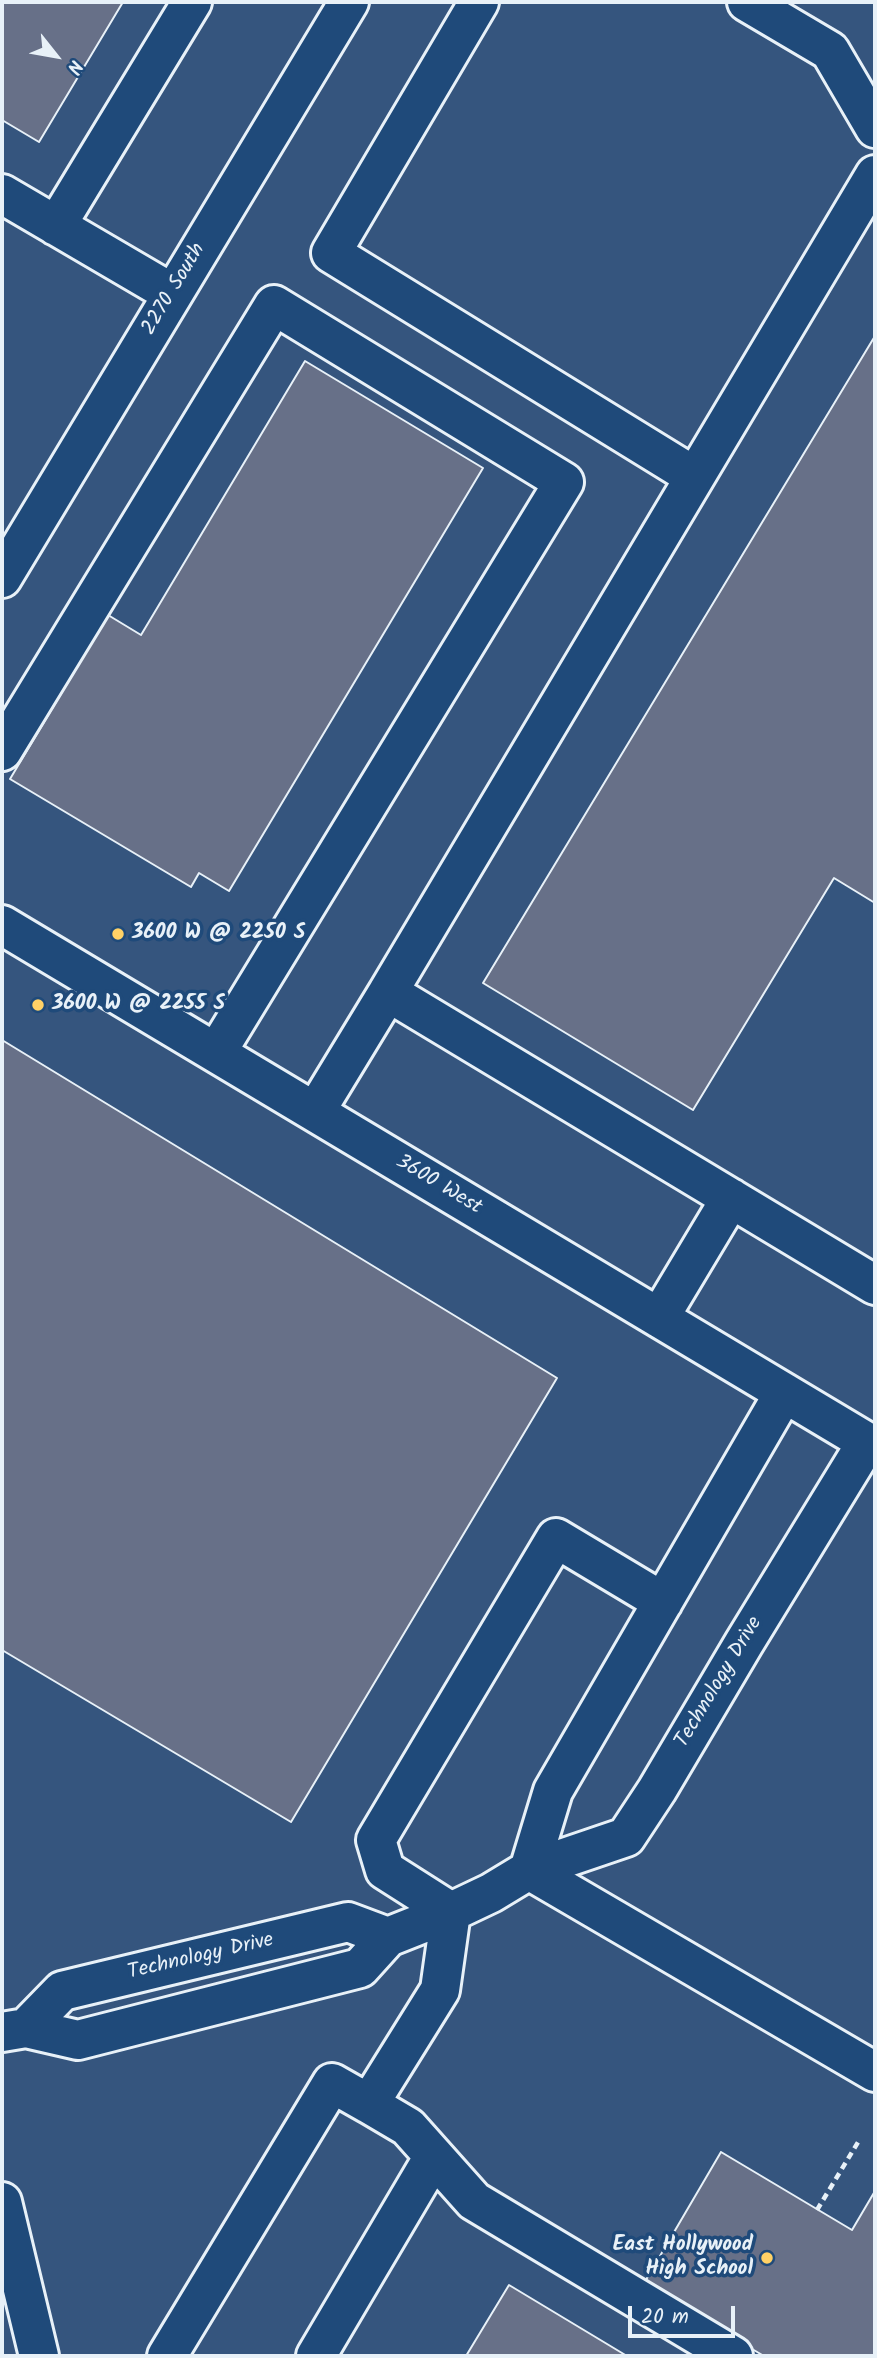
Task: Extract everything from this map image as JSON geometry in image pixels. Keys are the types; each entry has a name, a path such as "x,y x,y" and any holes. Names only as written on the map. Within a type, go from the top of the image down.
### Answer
{"street":[{"path":"56,226 192,2"},
{"name":"2270 South","path":"2,578 349,2"},
{"path":"479,2 331,253 695,477"},
{"path":"747,2 830,51 875,128"},
{"path":"315,1112 875,175"},
{"path":"2,194 173,294"},
{"path":"2,751 274,304 564,482 216,1053"},
{"name":"3600 West","path":"2,925 871,1444"},
{"path":"388,992 875,1285"},
{"path":"659,1318 731,1198"},
{"path":"784,1392 553,1791 529,1870 875,2072"},
{"name":"Technology Drive","path":"14,2030 78,2040 360,1968 388,1937 491,1893 529,1870 626,1837 744,1643 871,1444"},
{"path":"369,2105 440,1990 451,1912 385,1870 376,1840 556,1538 663,1602"},
{"name":"Technology Drive","path":"14,2030 62,1991 348,1922 388,1937"},
{"path":"167,2356 332,2083 408,2127 474,2201 733,2356"},
{"path":"316,2356 433,2158"},
{"path":"2,2202 39,2356"}],"path":[{"path":"817,2210 860,2138"}],"shaded area":[{"path":"2,2 875,2 875,2356 2,2356"}],"building":[{"path":"2,2 123,2 39,142 2,120"},
{"path":"875,336 875,903 834,878 693,1110 483,983"},
{"path":"305,361 483,468 229,891 199,873 191,887 10,779 108,615 141,635"},
{"path":"2,1040 557,1378 291,1822 2,1650"},
{"name":"East Hollywood High School","path":"721,2152 852,2230 875,2191 875,2356 764,2356 643,2285"},
{"path":"509,2285 627,2356 466,2356"}],"place":[{"name":"3600 W @ 2250 S","path":"118,934"},
{"name":"3600 W @ 2255 S","path":"38,1005"},
{"name":"East Hollywood High School","path":"767,2258"}]}
